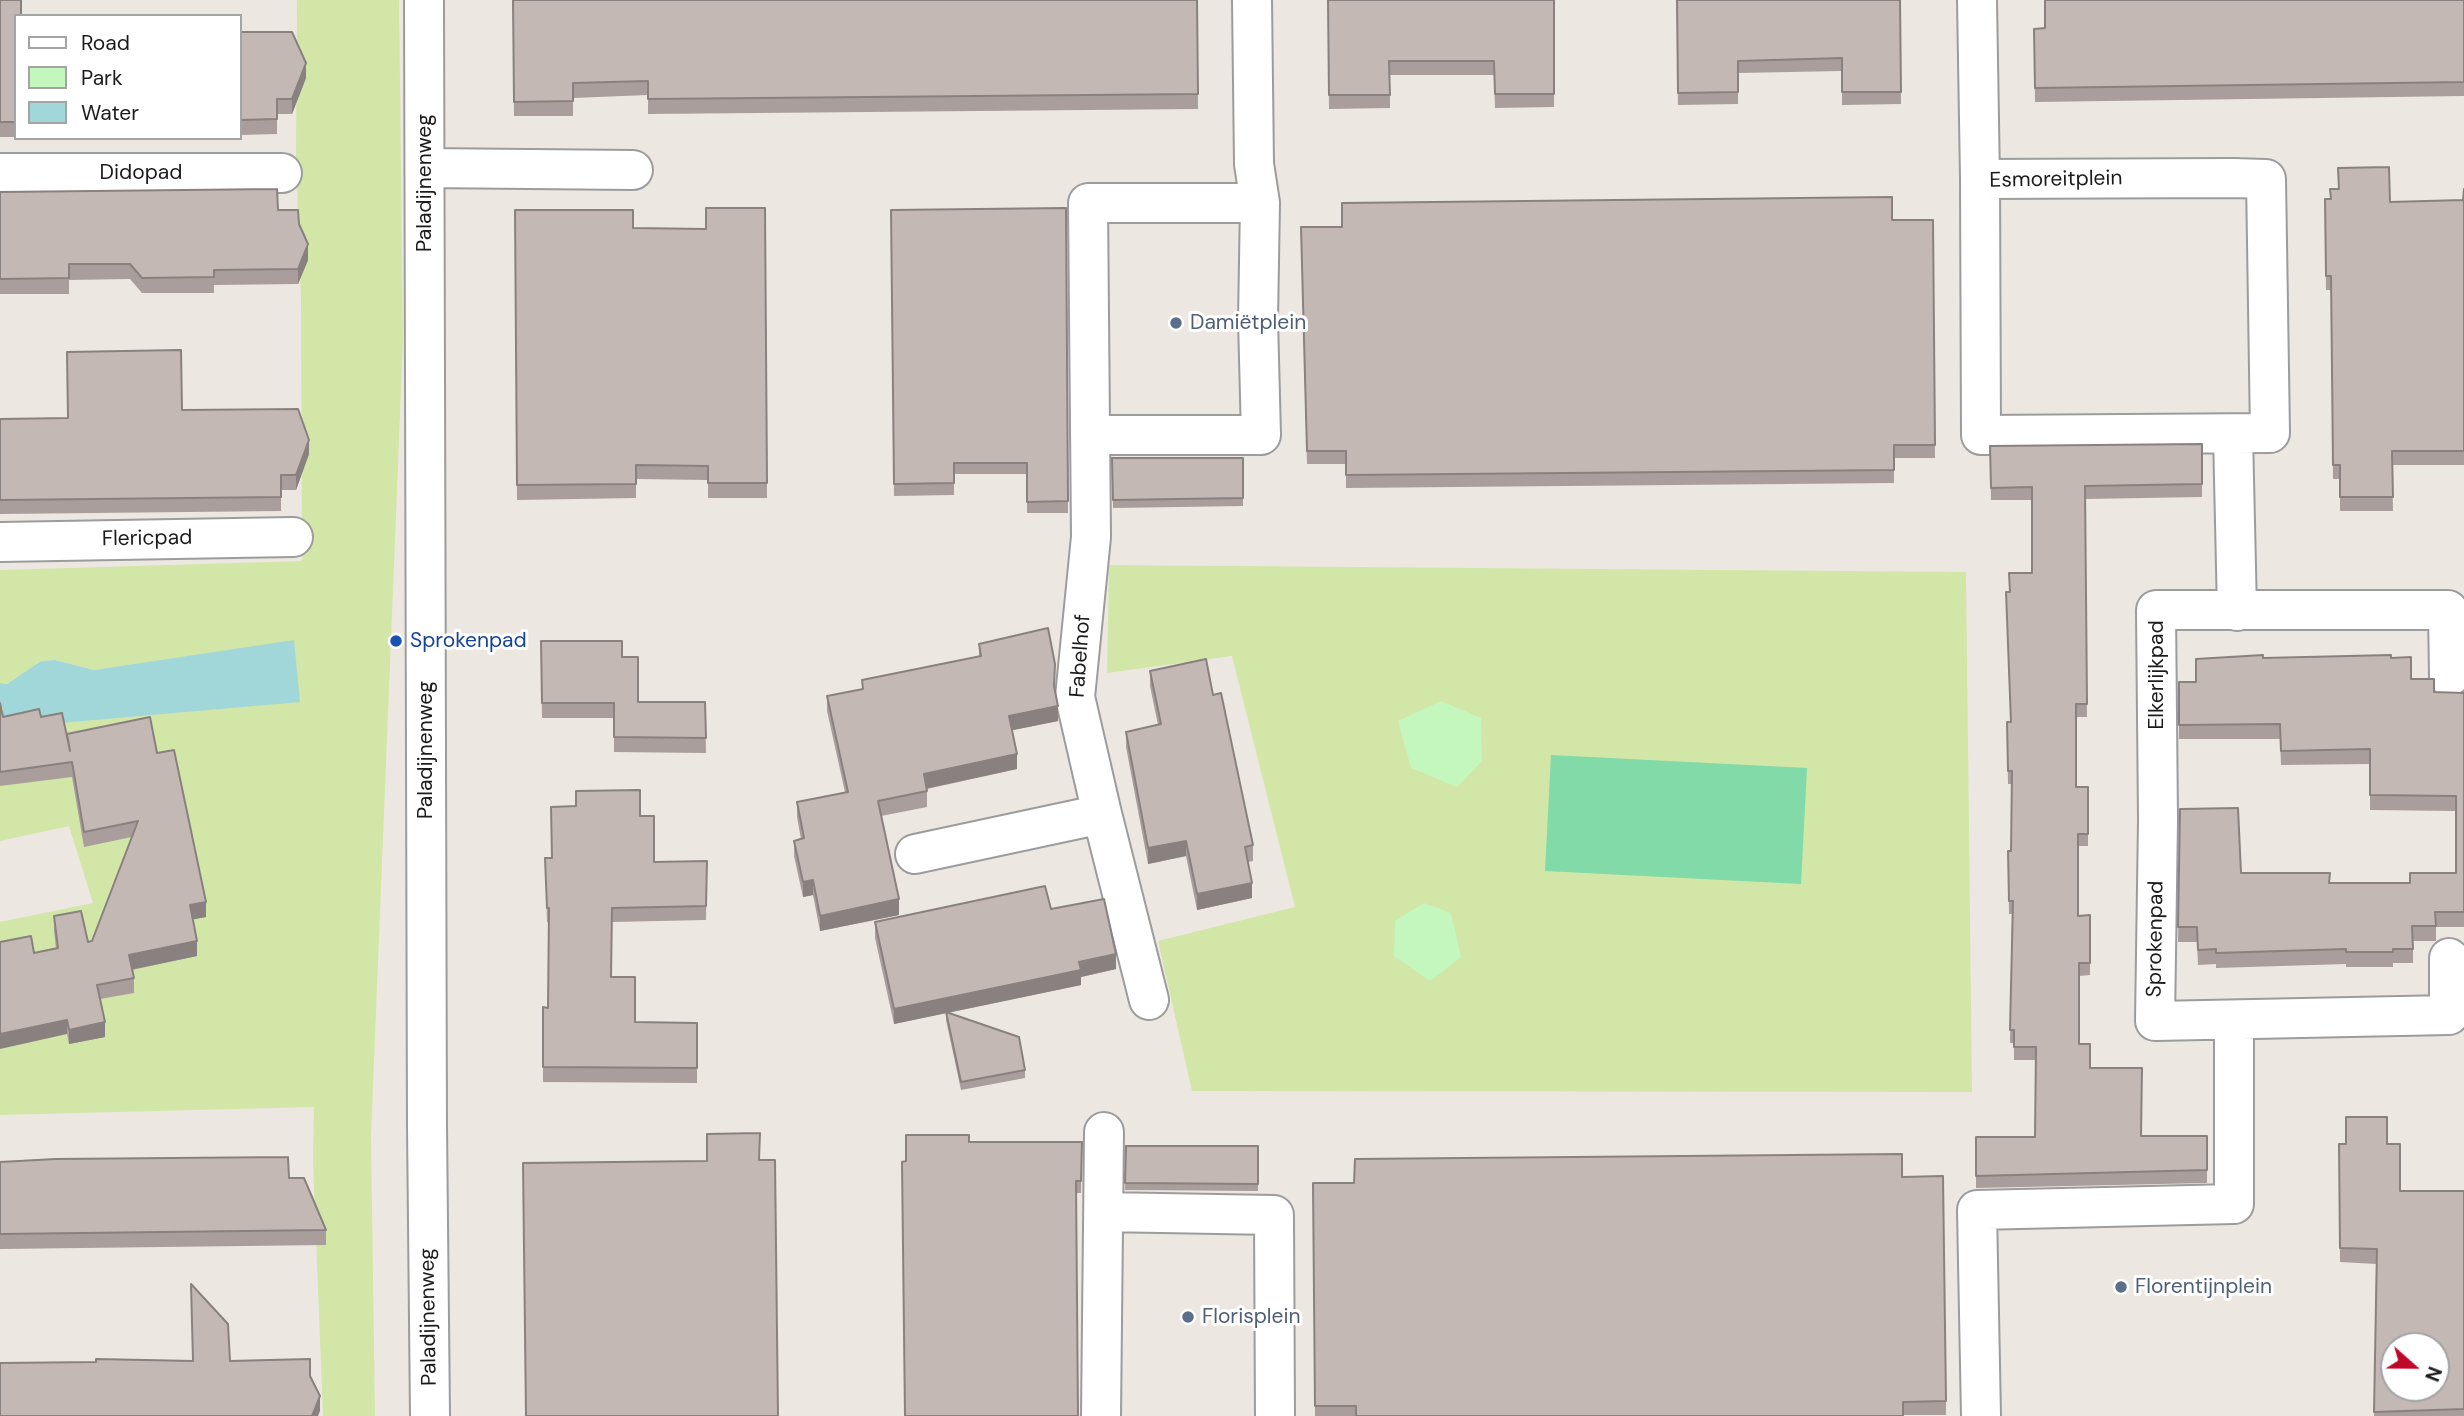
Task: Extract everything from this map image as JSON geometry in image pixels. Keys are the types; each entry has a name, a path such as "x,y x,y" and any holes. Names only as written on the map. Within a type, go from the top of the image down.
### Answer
{"street":[{"name":"Paladijnenweg","path":"424,0 430,1416"},
{"path":"1252,0 1254,164 1259,203 1261,435 1090,435 1087,202 1259,203"},
{"path":"1976,0 1980,179"},
{"path":"425,168 633,170"},
{"name":"Didopad","path":"0,173 282,173"},
{"name":"Esmoreitplein","path":"2266,178 2270,433 1981,435 1980,179 2266,178"},
{"path":"2234,434 2237,611"},
{"name":"Fabelhof","path":"1090,435 1091,537 1075,696 1149,1000"},
{"name":"Flericpad","path":"0,542 293,537"},
{"name":"Elkerlijkpad","path":"2158,820 2157,610 2448,610 2449,677"},
{"path":"915,855 1102,814"},
{"name":"Sprokenpad","path":"2158,820 2155,1021 2449,1015 2449,958"},
{"path":"1981,1416 1977,1210 2234,1204 2234,1021"},
{"path":"1101,1416 1104,1132"},
{"path":"1104,1212 1274,1215 1275,1416"}],"green space":[{"path":"297,0 399,0 403,340 371,1136 375,1416 323,1416 313,1161 314,1107 0,1115 0,922 93,903 69,826 0,841 0,708 3,707 3,727 294,641 94,670 55,660 41,661 7,684 0,683 0,570 302,561 301,299 296,155"},
{"path":"1109,565 1966,572 1972,1092 1192,1091 1158,941 1295,907 1232,656 1107,673"},
{"path":"1441,701 1481,718 1482,761 1457,787 1411,768 1398,721"},
{"path":"1551,755 1807,768 1801,884 1545,871"},
{"path":"1424,903 1451,913 1461,957 1430,981 1394,956 1395,921"}],"water":[{"path":"294,640 300,702 3,728 0,683 7,684 41,661 55,660 94,670"}],"building":[{"path":"0,0 21,0 21,14 14,14 14,122 0,122"},
{"path":"513,0 1197,0 1198,94 648,99 648,81 573,83 573,101 514,102"},
{"path":"1328,0 1554,0 1554,94 1495,94 1494,61 1389,61 1390,95 1329,95"},
{"path":"1677,0 1900,0 1901,92 1842,92 1842,58 1738,61 1738,92 1678,93"},
{"path":"2045,0 2464,0 2464,82 2035,88 2034,29 2045,28"},
{"path":"242,32 292,32 306,63 292,99 277,99 277,119 242,120"},
{"path":"2389,167 2390,202 2463,200 2464,189 2464,451 2392,451 2393,497 2340,497 2340,465 2333,465 2331,276 2326,276 2325,199 2331,199 2330,189 2339,189 2338,168"},
{"path":"277,189 278,210 298,210 299,224 308,244 298,269 214,270 214,277 142,278 130,264 69,264 69,278 0,279 0,192"},
{"path":"1892,197 1892,220 1933,220 1935,445 1894,445 1894,470 1346,475 1346,451 1307,451 1301,227 1342,227 1342,203"},
{"path":"706,208 765,208 767,483 708,483 708,466 636,465 636,484 517,485 515,210 633,210 633,228 706,229"},
{"path":"1066,208 1068,501 1027,502 1027,463 954,463 954,483 894,484 891,210"},
{"path":"181,350 182,410 298,409 309,440 296,475 281,475 281,497 0,500 0,419 68,418 67,352"},
{"path":"2202,444 2202,484 2085,486 2087,704 2076,704 2076,787 2088,787 2088,834 2078,834 2078,916 2090,915 2090,963 2079,963 2079,1044 2090,1044 2090,1068 2142,1068 2141,1136 2207,1136 2207,1170 1976,1176 1976,1137 2035,1137 2036,1047 2014,1047 2014,1030 2010,1030 2013,901 2009,901 2008,851 2011,851 2012,771 2008,771 2007,722 2011,722 2006,592 2010,592 2009,573 2032,573 2032,487 1991,488 1990,446"},
{"path":"1112,458 1243,458 1243,498 1113,500"},
{"path":"1048,628 1055,664 1054,686 1058,706 1009,716 1017,754 924,774 927,791 878,801 899,899 820,916 813,880 803,882 794,841 804,838 797,802 848,792 827,696 863,689 862,680 981,656 979,644"},
{"path":"541,641 622,641 622,657 638,657 638,702 705,702 706,738 614,737 614,703 542,703"},
{"path":"2263,655 2263,658 2391,655 2391,658 2411,657 2411,679 2434,679 2434,692 2464,693 2464,912 2435,912 2436,926 2412,926 2413,949 2393,949 2393,952 2346,952 2346,949 2216,953 2216,949 2198,950 2197,927 2178,927 2180,809 2238,808 2241,873 2330,873 2329,883 2410,883 2410,873 2456,873 2456,796 2370,795 2370,749 2281,751 2280,724 2179,725 2179,682 2196,682 2196,659"},
{"path":"1206,659 1213,695 1221,693 1253,845 1245,847 1252,883 1197,894 1186,841 1148,848 1126,732 1161,724 1150,671"},
{"path":"0,703 3,717 39,709 41,717 62,713 70,751 67,734 150,717 157,753 174,750 206,902 190,905 197,941 129,955 134,978 97,985 105,1022 69,1030 67,1020 0,1034 0,942 31,936 34,953 58,948 54,916 81,911 88,942 92,941 138,821 84,832 72,762 0,772"},
{"path":"640,790 640,816 654,816 654,862 707,861 706,906 612,908 611,977 635,977 635,1022 697,1023 697,1068 543,1067 543,1007 548,1008 549,908 545,858 552,858 551,807 576,806 576,791"},
{"path":"1045,886 1051,909 1104,899 1116,954 1079,962 1081,970 894,1009 875,922"},
{"path":"946,1012 1019,1037 1025,1070 961,1082"},
{"path":"2346,1117 2387,1117 2387,1144 2400,1144 2400,1191 2464,1191 2464,1409 2374,1412 2377,1249 2340,1248 2339,1144 2346,1144"},
{"path":"760,1133 759,1160 775,1160 778,1416 526,1416 523,1163 707,1161 707,1134"},
{"path":"906,1135 969,1135 969,1142 1082,1142 1081,1181 1076,1181 1078,1416 905,1416 902,1162 906,1161"},
{"path":"1126,1146 1258,1146 1258,1184 1125,1183"},
{"path":"1902,1154 1902,1177 1943,1176 1946,1401 1903,1402 1903,1416 1356,1416 1356,1406 1315,1406 1313,1183 1354,1183 1355,1159"},
{"path":"288,1157 289,1178 304,1178 326,1230 0,1234 0,1162"},
{"path":"191,1284 228,1324 230,1361 310,1359 310,1376 320,1396 312,1416 0,1416 0,1363 96,1362 96,1359 193,1361"}],"place":[{"name":"Damiëtplein","path":"1176,323"},
{"name":"Sprokenpad","path":"396,641"},
{"name":"Florentijnplein","path":"2121,1287"},
{"name":"Florisplein","path":"1188,1317"}]}
